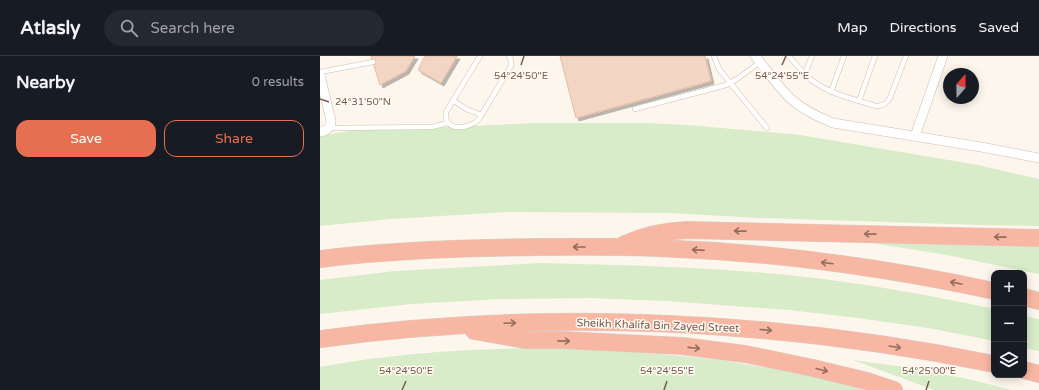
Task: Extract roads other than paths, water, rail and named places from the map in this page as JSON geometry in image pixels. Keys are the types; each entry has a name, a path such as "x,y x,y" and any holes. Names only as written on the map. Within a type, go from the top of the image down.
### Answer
{"highway":[{"path":"618,247 631,241 658,233 686,230 1039,238"},
{"path":"320,259 388,252 473,248 618,247 698,250 855,266 912,275 991,290"},
{"path":"1027,298 1039,301"},
{"name":"Sheikh Khalifa Bin Zayed Street","path":"320,339 397,330 524,322 666,323 771,331 925,351 991,363"},
{"path":"457,326 526,340 682,346 745,354 814,368 867,381 894,390"},
{"path":"1027,371 1039,374"}],"street":[{"path":"915,136 943,56"},
{"path":"758,59 791,99 803,109 833,123 1039,158"},
{"path":"320,74 331,121 331,124 324,130"}],"lane":[{"path":"480,56 446,112 445,118 447,123 452,127 469,126 477,122 511,66 509,56"},
{"path":"714,56 719,69 766,128"},
{"path":"789,56 805,74 820,86 846,98 876,106 886,103 890,98 906,56"},
{"path":"805,74 812,56"},
{"path":"831,92 844,56"},
{"path":"859,101 875,56"},
{"path":"634,109 730,83 738,79 758,59"},
{"path":"320,74 373,62"},
{"path":"453,100 466,109 482,115"},
{"path":"324,130 432,127 447,123"}]}
